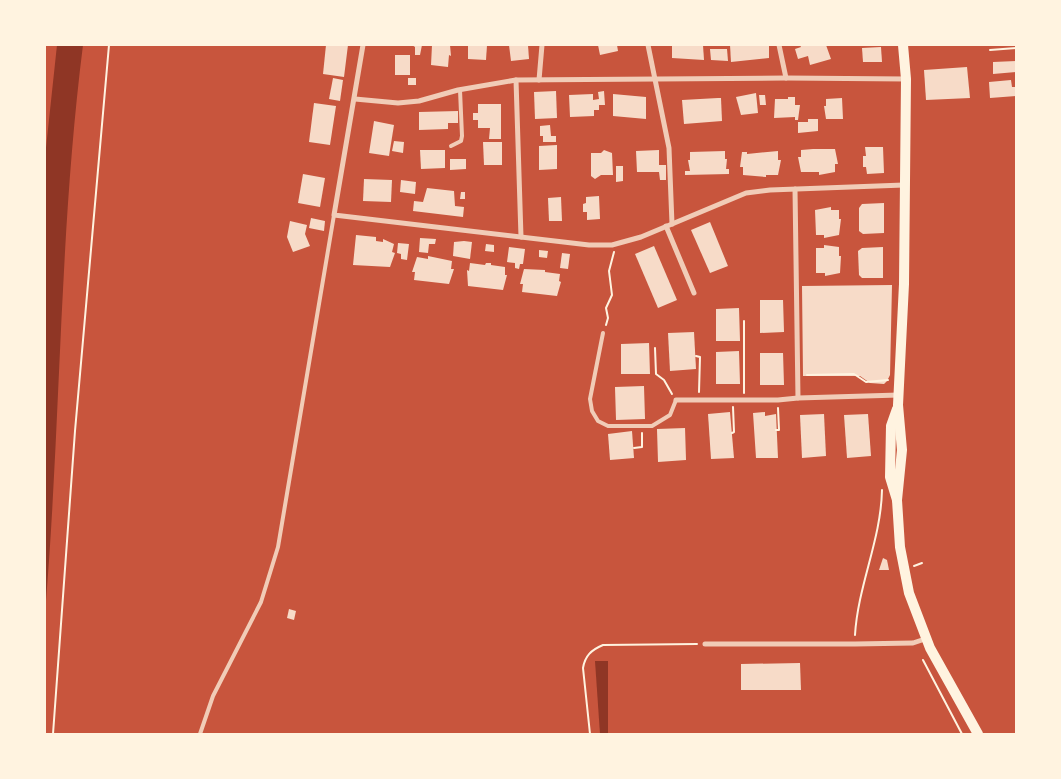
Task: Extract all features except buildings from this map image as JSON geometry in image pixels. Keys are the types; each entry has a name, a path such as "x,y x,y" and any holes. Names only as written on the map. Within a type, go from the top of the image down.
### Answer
{"main road":[{"path":"904,45 906,79 900,380 899,400 892,426 889,449 890,477 897,500 900,547 909,593 925,639 948,684 978,734"}],"street":[{"path":"363,45 334,215 589,245 612,245 641,237 746,194 795,189 904,185"},
{"path":"539,80 542,45"},
{"path":"648,45 668,148 669,225 694,293"},
{"path":"779,45 786,78"},
{"path":"355,99 398,104 516,80 906,79"},
{"path":"516,80 521,237"},
{"path":"795,189 796,375 798,398"},
{"path":"676,400 778,400 798,398 899,400"},
{"path":"705,644 913,643 925,639"}],"lane":[{"path":"452,146 461,141 462,136 460,90"},
{"path":"200,734 221,678 261,602 278,547 334,215"},
{"path":"603,333 592,385 592,411 598,421 608,426 652,426 670,415 676,400"}],"path":[{"path":"53,734 76,421 109,45"},
{"path":"990,50 1016,48"},
{"path":"603,333 608,318 606,308 612,295 609,271 614,256 612,245"},
{"path":"744,321 744,400"},
{"path":"655,348 656,374 664,380 676,400"},
{"path":"696,356 700,357 699,399"},
{"path":"796,375 854,374 866,382 900,380"},
{"path":"732,433 734,432 733,400"},
{"path":"776,430 779,430 778,400"},
{"path":"634,448 642,448 642,425"},
{"path":"855,644 856,623 878,534 882,510 882,484"},
{"path":"913,643 962,734"},
{"path":"590,734 583,668 584,660 594,649 602,645 705,644"}],"shaded area":[{"path":"57,45 83,45 69,187 45,613 45,157"},
{"path":"595,661 608,661 608,734 600,734"}]}
